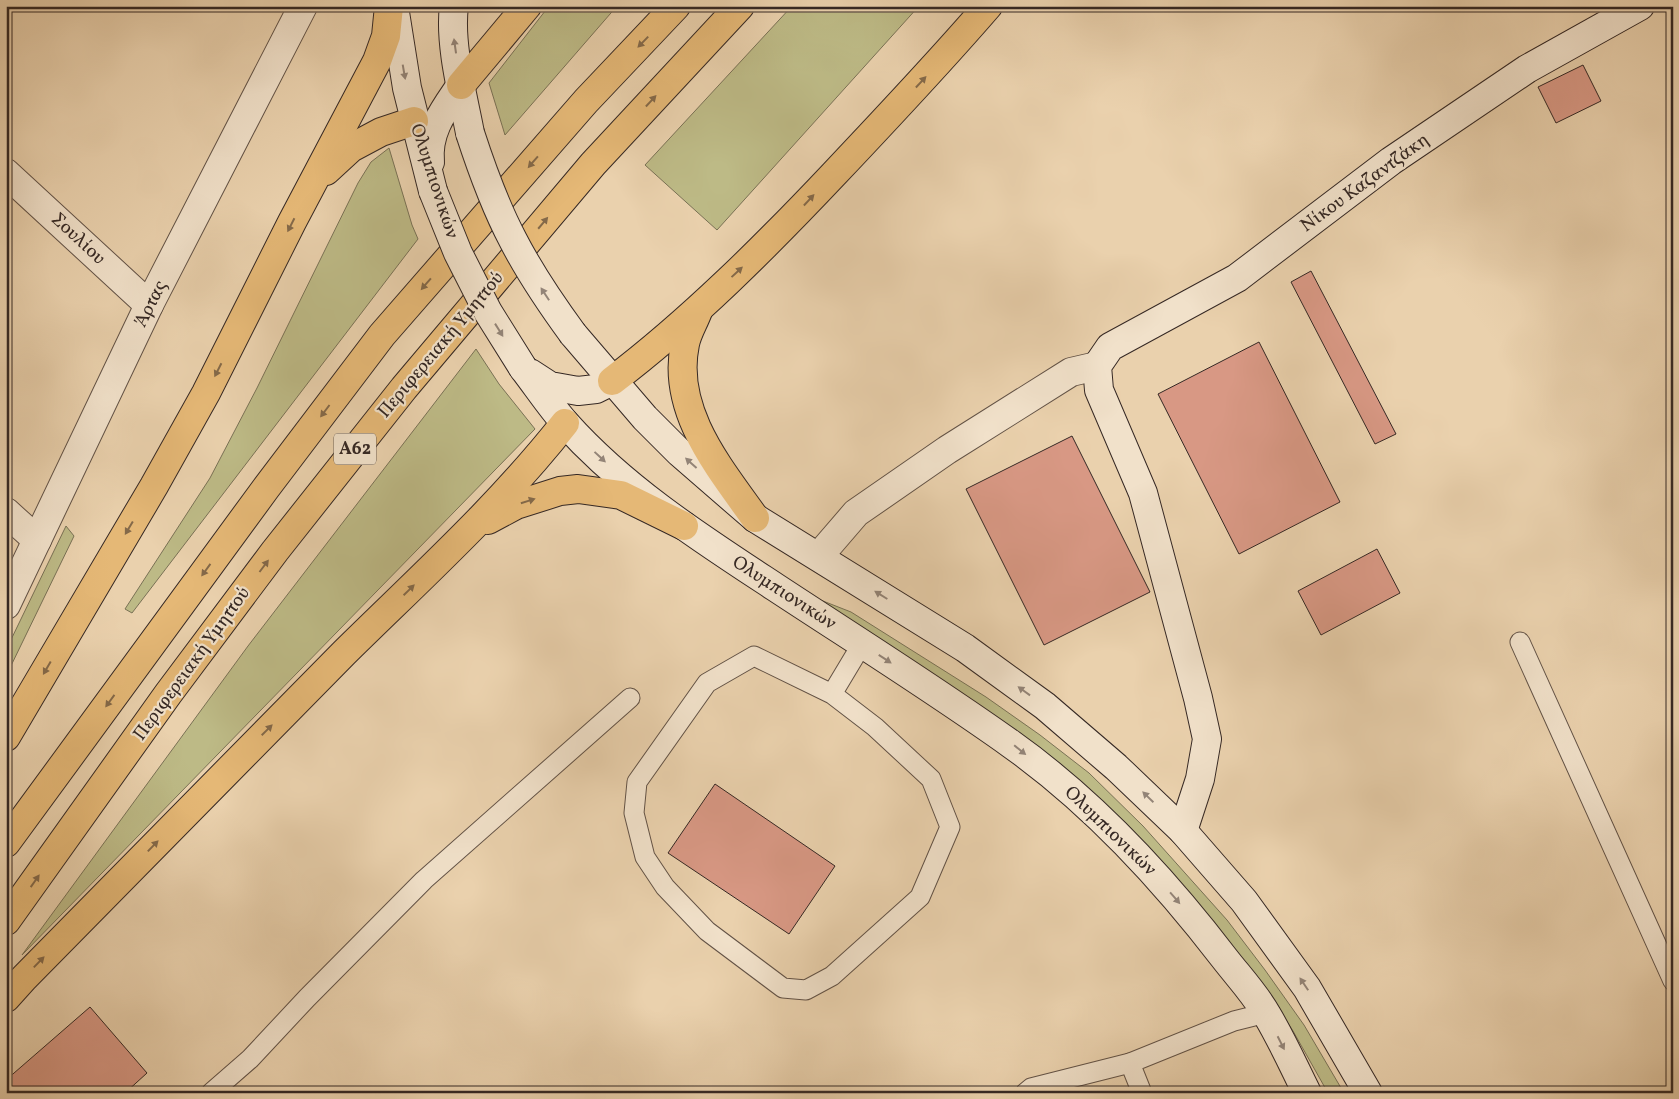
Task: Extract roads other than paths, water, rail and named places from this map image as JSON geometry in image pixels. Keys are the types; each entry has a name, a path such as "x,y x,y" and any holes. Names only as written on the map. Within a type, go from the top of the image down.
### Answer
{"highway":[{"path":"6,738 206,394 313,182 377,61 386,36 389,6"},
{"path":"461,85 528,6"},
{"name":"Α62","path":"6,843 266,488 382,335 586,101 676,6"},
{"name":"Περιφερειακή Υμηττού","path":"6,921 168,694 275,551 404,388 593,164 740,6"},
{"path":"612,381 701,305 783,228 932,71 988,6"},
{"path":"313,182 351,148 381,132 425,121"},
{"path":"701,305 685,343 684,388 693,420 709,453 755,518"},
{"path":"6,998 219,778 469,531 548,445 565,423"},
{"path":"469,531 516,505 560,491 578,489 621,495 684,526"}],"main road":[{"name":"Άρτας","path":"6,605 150,305 303,6"},
{"name":"Ολυμπιονικών","path":"394,6 400,50 425,121 433,191 458,252 488,312 523,368 565,423 602,460 684,526 1014,745 1088,806 1144,861 1199,925 1266,1013 1307,1093"},
{"path":"454,6 452,23 470,133 496,204 530,272 573,334 612,381 680,453 755,518 819,556 964,648 1045,706 1116,767 1183,831 1244,901 1307,988 1368,1093"},
{"name":"Νίκου Καζαντζάκη","path":"1097,366 1110,347 1237,278 1391,161 1527,69 1640,6"},
{"path":"425,121 461,85"},
{"path":"425,121 470,133"},
{"name":"Σουλίου","path":"6,172 150,305"},
{"path":"565,423 578,391 579,365 573,334"},
{"path":"819,556 856,513 947,450 1071,372 1097,366 1099,390 1145,501 1198,698 1207,739 1200,779 1183,831"},
{"path":"523,368 550,386 578,391 596,389 612,381"},
{"path":"6,512 37,540"}],"lane":[{"path":"1520,642 1673,981"},
{"path":"832,694 862,644"},
{"path":"754,656 832,694 875,727 931,779 950,827 920,897 832,976 806,990 783,988 707,932 665,887 645,857 634,813 637,782 707,683 754,656"},
{"path":"212,1093 250,1058 424,880 630,698"},
{"path":"1025,1093 1031,1088 1130,1063 1234,1021 1266,1013"},
{"path":"1130,1063 1142,1093"}]}
